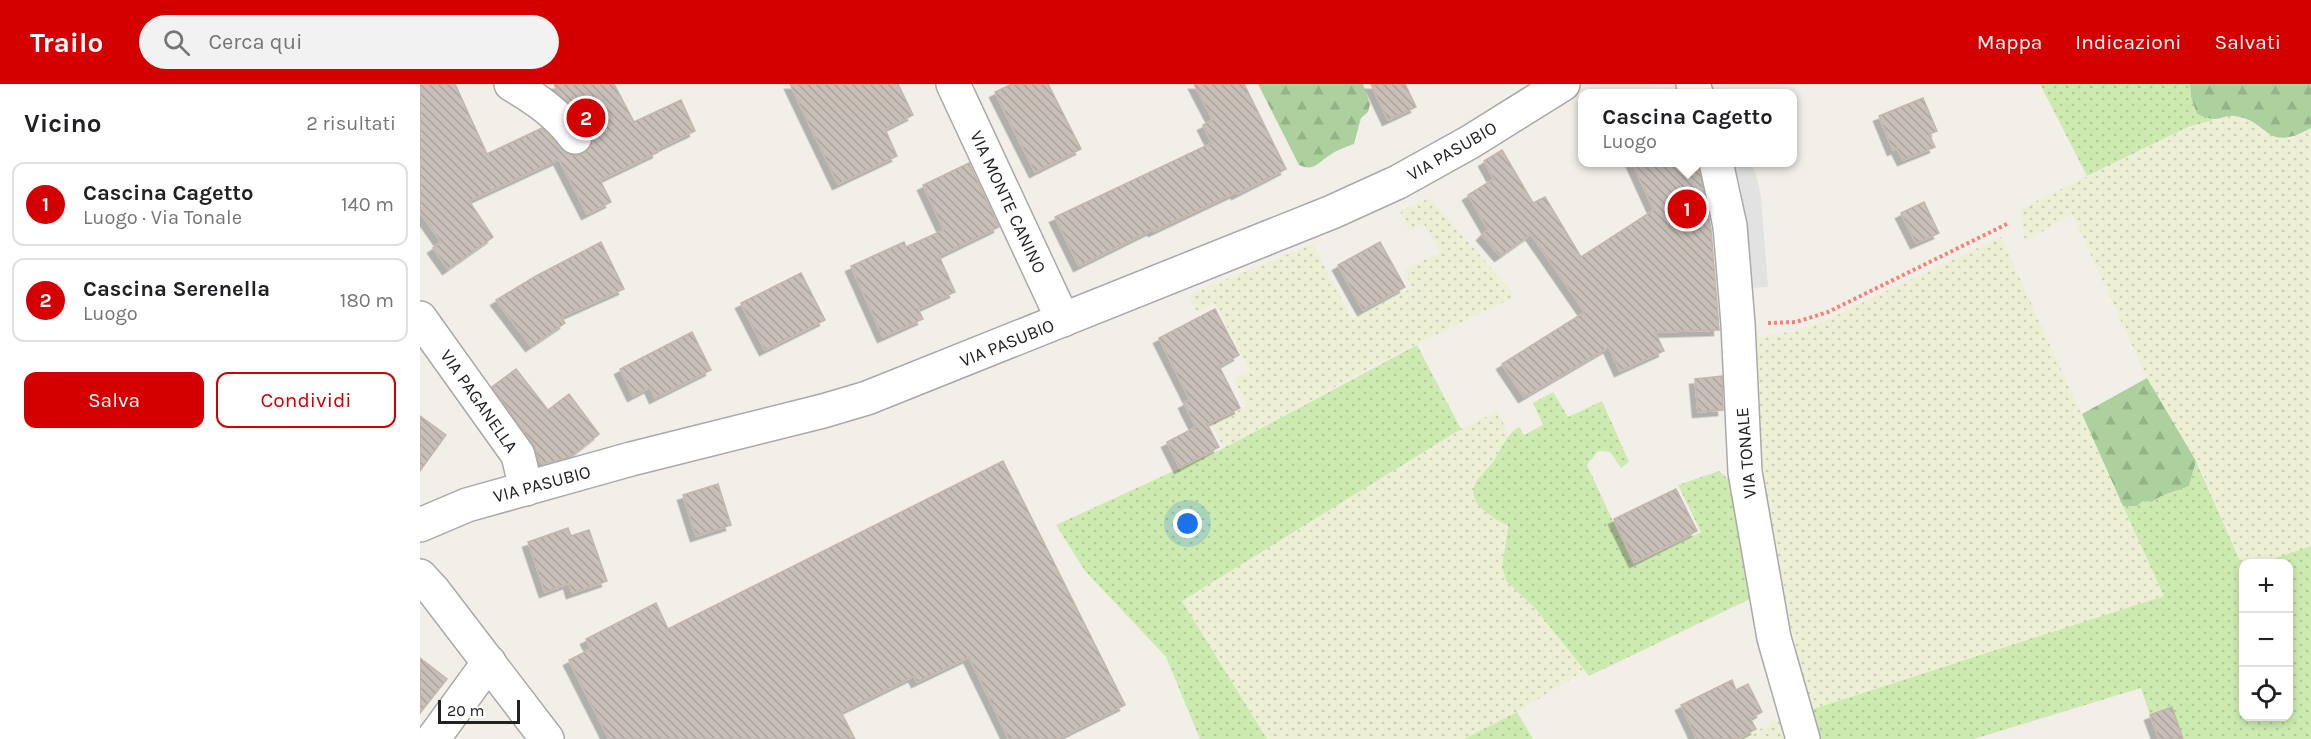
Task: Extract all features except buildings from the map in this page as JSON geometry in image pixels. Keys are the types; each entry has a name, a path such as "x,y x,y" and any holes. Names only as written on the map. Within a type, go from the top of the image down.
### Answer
{"street":[{"path":"511,84 562,119 575,136"},
{"name":"VIA MONTE CANINO","path":"953,84 1063,320"},
{"name":"VIA PASUBIO","path":"420,525 467,505 631,459 824,411 867,398 1332,212 1398,182 1470,142 1563,84"},
{"name":"VIA TONALE","path":"1717,167 1730,226 1738,324 1746,483 1774,638 1803,739"},
{"name":"VIA PAGANELLA","path":"420,318 518,454 526,489"},
{"path":"420,576 547,739"},
{"path":"434,739 489,662"}],"path":[{"path":"1738,324 1796,322 1828,312 2009,223"}],"green space":[{"path":"1258,84 1363,84 1370,104 1368,112 1361,118 1354,144 1336,152 1313,167 1304,167 1299,165"},
{"path":"2040,84 2190,84 2191,97 2197,114 2214,120 2188,127 2087,176"},
{"path":"2190,84 2311,84 2311,128 2284,138 2275,137 2246,119 2231,116 2215,119 2197,114 2191,97"},
{"path":"2232,115 2251,121 2264,133 2298,135 2311,128 2311,546 2272,559 2239,559 2201,469 2147,378 2072,214 2025,242 2020,209 2188,127"},
{"path":"1430,198 1512,292 1512,298 1375,365 1224,448 1211,424 1247,406 1234,379 1250,371 1215,303 1197,312 1188,295 1313,244 1352,319 1412,288 1404,270 1440,252 1424,224 1409,231 1400,211"},
{"path":"2001,237 2164,596 1810,710 1774,555 1759,466 1753,338 1793,331 1819,323"},
{"path":"1417,345 1461,429 1182,601 1267,739 1200,739 1166,657 1085,571 1056,525 1224,448"},
{"path":"2147,378 2196,461 2189,486 2152,502 2143,501 2137,506 2123,506 2082,414"},
{"path":"1553,392 1568,417 1602,401 1629,462 1621,468 1610,452 1598,451 1587,465 1633,565 1701,532 1678,485 1719,471 1732,483 1750,599 1589,676 1535,608 1507,582 1502,567 1508,526 1482,509 1474,497 1473,490 1476,482 1492,463 1510,434 1519,427 1524,435 1543,425 1533,403"},
{"path":"1498,411 1508,435 1500,451 1475,483 1478,505 1491,517 1508,526 1503,549 1507,582 1535,608 1584,671 1517,712 1464,739 1267,739 1182,601 1461,429"},
{"path":"2196,461 2239,559 2239,721 2293,721 2293,559 2272,559 2311,546 2311,739 2183,739 2150,715 2141,688 1974,739 1819,739 1810,710 2164,596 2123,506 2137,506 2143,501 2152,502 2189,486"},
{"path":"1517,712 1533,739 1464,739"},
{"path":"1779,720 1789,739 1739,739 1767,726 1771,721"}],"shaded area":[{"path":"1735,167 1753,167 1761,197 1768,287 1752,288 1741,187"}],"place":[{"name":"Cascina Serenella","path":"586,118"},
{"name":"Cascina Cagetto","path":"1687,209"}]}
